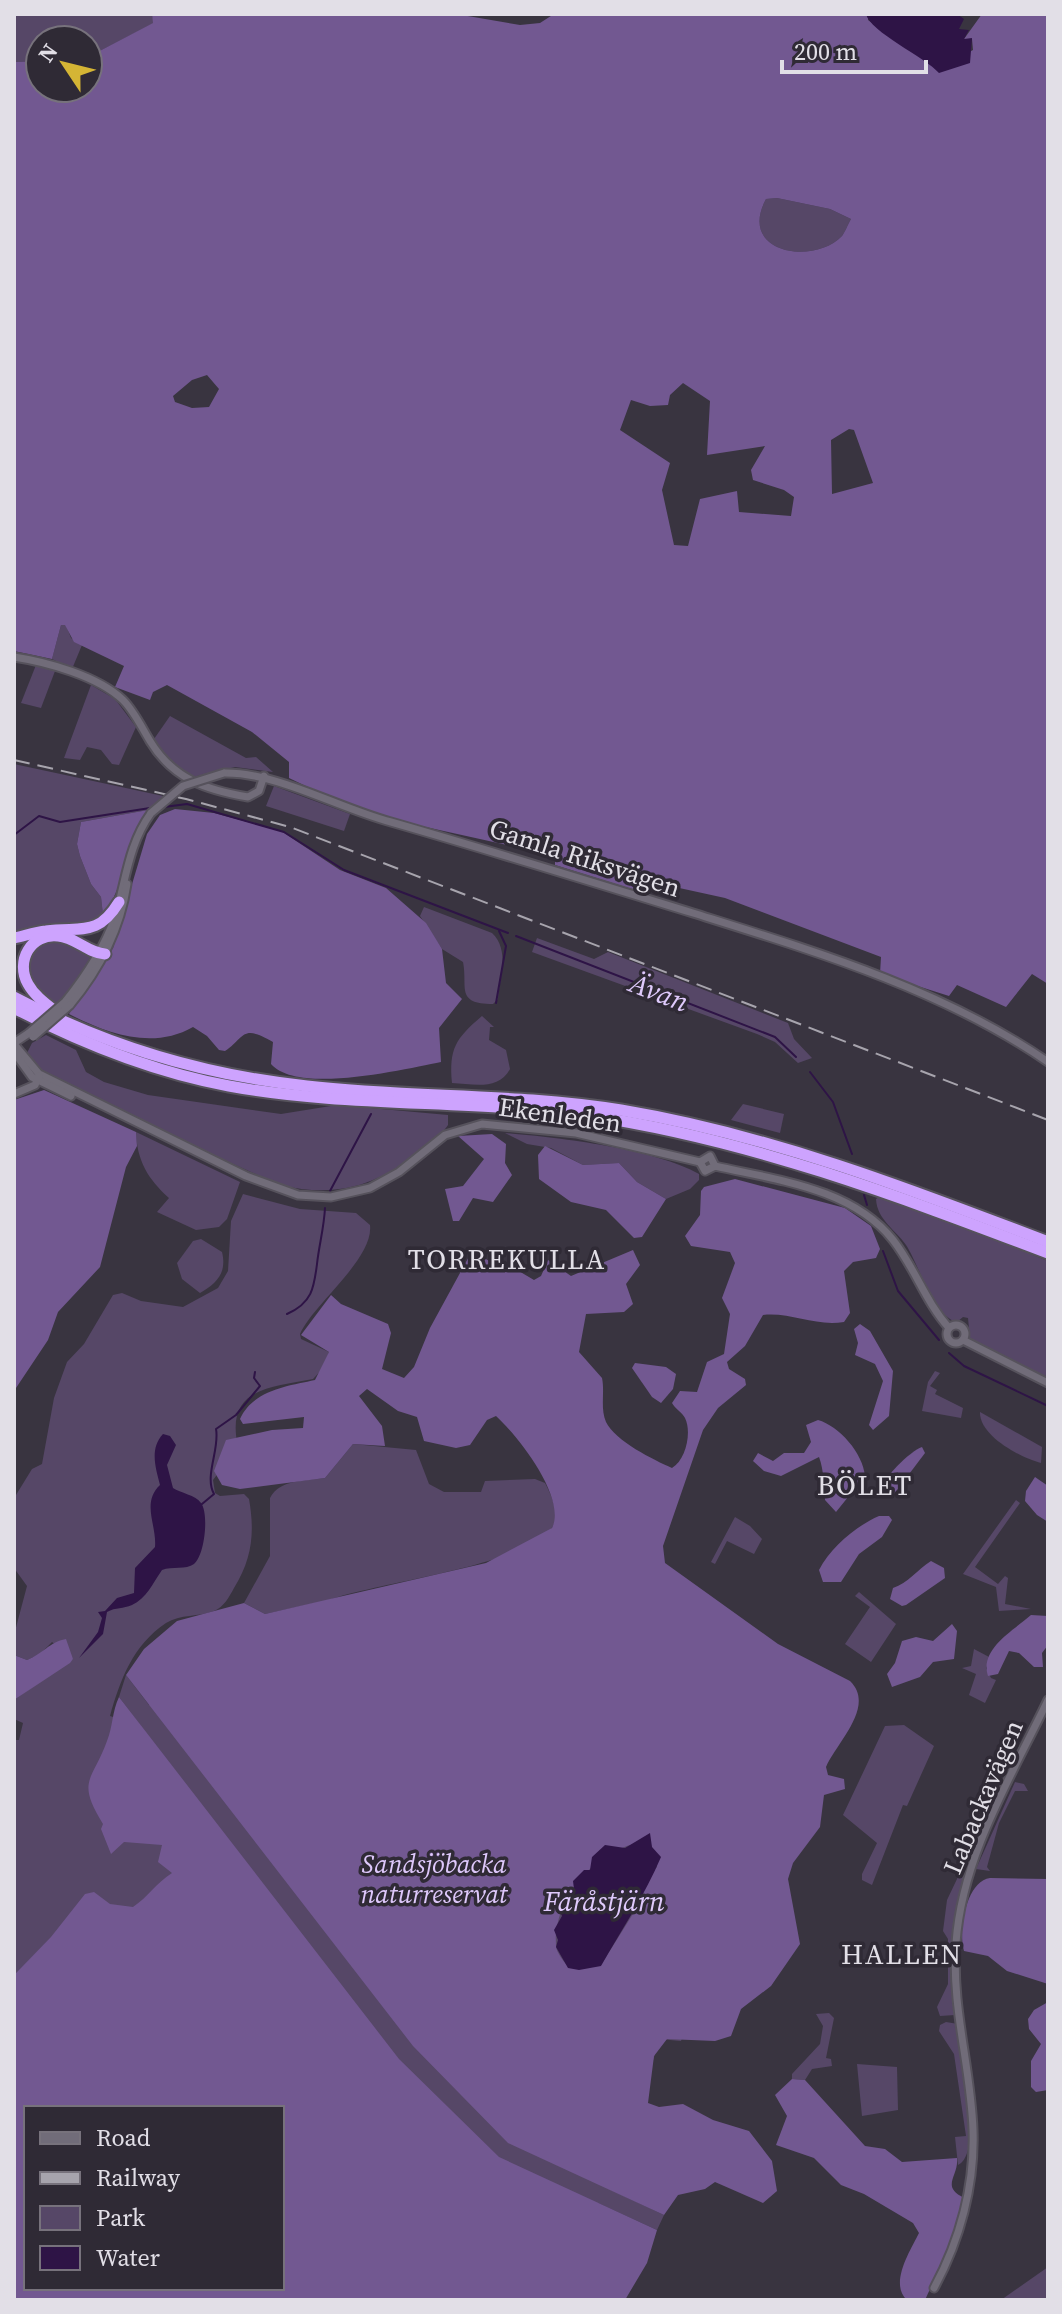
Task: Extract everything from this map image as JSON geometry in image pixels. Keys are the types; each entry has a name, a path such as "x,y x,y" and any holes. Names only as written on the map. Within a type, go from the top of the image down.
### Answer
{"highway":[{"path":"14,938 96,926 109,917 119,902"},
{"path":"64,931 102,952"},
{"path":"72,1026 28,983 24,973 25,955 36,941 56,935 102,952"},
{"path":"14,997 72,1026 182,1064 309,1087 400,1084 547,1096 706,1127 796,1150 888,1181 1048,1242"},
{"path":"14,1010 80,1041 164,1071 232,1087 321,1097 522,1108 648,1126 753,1149 840,1175 1048,1253"}],"street":[{"path":"14,657 58,669 112,691 127,704 160,757 188,781 248,797 259,791 264,776"},
{"name":"Gamla Riksvägen","path":"102,952 135,840 151,813 183,786 224,773 264,776 352,811 478,845 813,952 971,1014 1048,1062"},
{"name":"Gamla Riksvägen","path":"15,1047 67,1004 102,952 121,915 130,858"},
{"name":"Ekenleden","path":"15,1047 37,1077 269,1186 310,1197 345,1195 375,1186 445,1135 482,1124 576,1133 700,1162 710,1156 715,1166 810,1189 868,1217 895,1242 929,1304 949,1328"},
{"path":"14,1092 37,1077"},
{"path":"963,1340 965,1333 962,1326 949,1328 950,1341 963,1340 1048,1383"},
{"name":"Labackavägen","path":"934,2288 963,2219 972,2159 973,2131 955,1977 960,1912 982,1840 1048,1700"}],"green space":[{"path":"152,14 154,23 104,49 104,24 24,24 24,62 14,62 14,15"},
{"path":"152,14 456,14 520,25 540,23 554,14 856,14 868,15 868,20 937,69 973,50 972,39 964,39 982,14 1048,14 1048,984 1032,974 1006,1007 957,985 949,996 880,974 881,957 725,898 652,882 644,893 555,865 555,852 514,837 507,845 394,820 335,800 289,778 289,762 252,732 167,685 153,692 150,700 115,687 124,666 74,642 65,625 61,625 52,659 14,651 14,62 24,62 24,104 104,104 104,49 153,23","holes":["777,198 830,209 851,219 842,236 829,245 798,252 782,249 770,242 762,232 760,217 766,199","207,375 219,389 209,407 192,408 175,402 173,396 192,380","683,383 710,401 707,455 765,446 751,470 753,480 784,490 794,497 791,516 739,512 737,491 700,499 688,546 674,545 662,490 670,463 620,430 631,400 650,406 668,405 670,395","849,429 854,430 873,483 832,494 831,440"]},
{"path":"777,198 830,209 851,219 842,236 829,245 798,252 782,249 770,242 762,232 760,217 766,199"},
{"path":"61,625 66,625 71,638 82,645 72,669 52,659"},
{"path":"36,665 55,671 41,708 21,703"},
{"path":"91,685 115,699 136,727 119,765 112,764 101,750 87,747 80,760 64,758"},
{"path":"170,716 246,758 256,757 273,772 235,767 193,777 170,761 154,739"},
{"path":"14,764 163,796 148,810 81,822 77,844 80,856 91,884 101,897 103,915 93,923 14,935"},
{"path":"274,786 350,814 344,831 266,806"},
{"path":"175,809 214,813 281,831 340,870 386,888 426,923 442,949 446,983 462,999 439,1028 441,1062 379,1074 304,1078 285,1073 271,1064 273,1042 263,1036 244,1034 225,1051 219,1050 207,1036 193,1027 162,1037 131,1037 99,1028 69,1014 113,948 147,834 160,815"},
{"path":"148,810 140,823 117,890 103,915 101,897 91,884 77,844 81,822"},
{"path":"424,907 492,933 498,940 502,964 498,999 493,1004 473,1001 468,997 463,962 442,949 420,916"},
{"path":"537,938 594,959 608,952 788,1023 794,1039 812,1058 798,1063 775,1042 757,1034 532,952"},
{"path":"56,939 88,951 91,956 71,989 55,1006 36,988 29,969 32,950"},
{"path":"482,1016 494,1027 490,1027 489,1040 506,1050 510,1069 499,1081 492,1083 452,1083 456,1045"},
{"path":"46,1035 76,1050 86,1072 104,1082 148,1095 281,1114 337,1105 448,1115 448,1125 404,1163 371,1181 319,1190 280,1185 155,1129 49,1076 36,1067 27,1053 32,1043"},
{"path":"44,1090 136,1132 137,1146 126,1167 100,1267 58,1312 48,1340 14,1391 14,1100"},
{"path":"743,1104 784,1114 780,1133 731,1120"},
{"path":"136,1132 240,1182 227,1219 219,1227 196,1230 157,1212 169,1198 145,1169"},
{"path":"505,1133 632,1151 680,1165 699,1174 699,1180 690,1189 666,1199 637,1182 619,1163 583,1165 551,1148 527,1144"},
{"path":"492,1134 506,1144 505,1163 512,1175 493,1202 473,1198 459,1221 453,1221 445,1189 463,1186 484,1159 458,1136"},
{"path":"545,1146 583,1165 619,1163 637,1182 666,1199 642,1237 634,1238 606,1210 571,1202 539,1179 538,1155"},
{"path":"735,1179 845,1208 871,1226 880,1249 876,1258 853,1262 844,1271 850,1313 844,1322 823,1323 763,1315 745,1346 727,1362 729,1369 745,1379 746,1385 718,1408 703,1430 663,1546 665,1563 778,1644 850,1681 859,1701 852,1724 826,1767 828,1775 844,1779 845,1789 824,1795 820,1827 793,1863 788,1879 800,1944 771,1986 741,2009 731,2036 715,2041 667,2039 654,2056 648,2103 659,2107 683,2104 713,2120 749,2131 772,2161 777,2191 763,2203 715,2182 705,2189 678,2195 664,2215 508,2143 413,2046 126,1675 144,1649 177,1621 244,1603 265,1614 486,1563 552,1528 555,1515 547,1485 527,1452 496,1416 487,1420 470,1445 456,1448 424,1441 417,1417 398,1411 367,1389 359,1396 382,1426 385,1446 353,1444 325,1478 240,1489 222,1485 214,1471 226,1440 272,1430 303,1428 304,1417 243,1424 240,1419 262,1395 315,1380 329,1352 301,1335 331,1295 341,1304 388,1324 391,1333 382,1369 404,1378 414,1367 430,1328 472,1251 491,1262 512,1267 534,1280 541,1276 548,1260 571,1276 633,1250 640,1265 626,1284 633,1304 624,1312 586,1314 579,1352 602,1378 603,1411 611,1429 646,1455 672,1468 677,1464 684,1452 688,1431 685,1418 672,1403 680,1391 697,1392 707,1362 724,1354 730,1314 722,1298 735,1263 730,1252 691,1246 685,1236 700,1215 701,1191 704,1187","holes":["650,1841 657,1867 648,1876 641,1901 601,1965 569,1968 556,1948 557,1927 571,1891 583,1876 614,1852"]},
{"name":"Sandsjöbacka naturreservat","path":"243,1194 300,1209 356,1213 370,1225 363,1252 300,1334 301,1339 329,1352 326,1365 313,1379 266,1389 244,1402 238,1413 236,1428 238,1447 213,1480 215,1493 220,1496 244,1494 249,1499 252,1523 250,1545 240,1577 218,1609 171,1620 145,1642 129,1664 110,1716 141,1726 119,1697 126,1675 149,1705 258,1620 320,1602 265,1614 244,1603 270,1556 270,1498 274,1492 287,1484 325,1478 353,1444 416,1450 429,1484 444,1492 481,1492 485,1481 535,1479 545,1483 554,1503 555,1519 541,1539 516,1551 448,1572 324,1602 808,1680 681,2041 659,2039 639,2111 607,2188 664,2215 657,2230 598,2203 284,2287 284,2106 26,2106 47,1942 14,1975 14,1740 19,1740 23,1723 14,1719 14,1700 73,1659 52,1642 39,1655 27,1660 14,1655 14,1635 27,1586 14,1568 16,1495 32,1469 42,1464 54,1398 67,1362 84,1344 113,1295 122,1293 141,1301 183,1307 218,1288 228,1271 231,1221"},
{"path":"882,1195 1048,1261 1048,1377 976,1345 970,1339 968,1318 963,1317 957,1322 941,1311 906,1245 880,1213 876,1199"},
{"path":"201,1239 222,1252 223,1266 219,1277 200,1293 182,1279 177,1263 193,1241"},
{"path":"860,1324 870,1331 893,1371 889,1416 873,1430 869,1425 883,1381 875,1364 855,1355 858,1343 854,1329"},
{"path":"635,1363 666,1367 676,1374 673,1389 661,1403 652,1397 632,1368"},
{"path":"935,1371 940,1373 930,1386 937,1390 935,1394 963,1408 961,1418 922,1411 928,1382"},
{"path":"980,1412 1042,1447 1041,1463 1003,1445 986,1429"},
{"path":"818,1420 834,1428 849,1442 860,1458 865,1476 836,1512 825,1500 819,1457 781,1476 764,1471 753,1461 758,1453 773,1461 784,1453 804,1453 811,1442 806,1425"},
{"path":"922,1447 925,1453 891,1498 885,1497 880,1491 891,1473"},
{"path":"1035,1477 1048,1486 1048,1522 1025,1501 1026,1491"},
{"path":"1016,1500 1020,1503 975,1567 998,1584 1005,1576 1008,1578 1005,1604 1031,1609 999,1611 996,1587 963,1574"},
{"path":"879,1516 889,1516 892,1520 882,1537 859,1554 841,1582 823,1582 819,1570 830,1553 853,1531"},
{"path":"735,1517 750,1526 762,1539 754,1554 727,1541 715,1564 711,1562"},
{"path":"931,1561 944,1568 945,1578 906,1605 890,1599 893,1588"},
{"path":"859,1592 896,1624 871,1662 845,1644 870,1607 855,1596"},
{"path":"1031,1615 1048,1616 1048,1645 1042,1653 1043,1667 1034,1667 1019,1653 1009,1651 998,1674 988,1676 987,1666 993,1649"},
{"path":"952,1624 957,1631 954,1659 933,1662 920,1677 892,1687 887,1674 895,1663 902,1641 916,1637 933,1641"},
{"path":"66,1639 73,1659 70,1663 14,1700 14,1655 27,1660"},
{"path":"974,1649 991,1658 986,1668 991,1678 996,1680 985,1703 969,1695 976,1674 962,1668 971,1666"},
{"path":"119,1697 399,2059 499,2157 657,2230 647,2263 625,2300 14,2300 14,1975 51,1937 85,1894 94,1892 110,1904 133,1907 172,1873 158,1862 162,1845 124,1842 111,1854 101,1829 103,1824 88,1789 109,1735"},
{"path":"904,1725 934,1746 907,1806 903,1805 872,1885 862,1880 862,1874 877,1843 843,1815 885,1726"},
{"path":"1015,1782 1024,1784 1028,1791 1015,1791 999,1823 987,1867 990,1871 976,1869"},
{"path":"996,1797 961,1893 955,2015 940,2016 937,2007 948,1984 948,1939 943,1931 947,1900"},
{"path":"990,1878 1048,1879 1048,1984 1007,1971 988,1956 964,1951 962,1932 966,1908 975,1888"},
{"path":"1048,2002 1048,2090 1036,2092 1031,2087 1031,2061 1041,2044 1029,2029 1028,2019 1034,2010"},
{"path":"829,2013 834,2018 826,2058 831,2059 832,2066 812,2069 805,2080 792,2079 792,2074 820,2044 823,2026 816,2014"},
{"path":"946,2022 958,2024 969,2100 969,2142 966,2157 958,2165 955,2137 966,2136 954,2054 939,2031 940,2025"},
{"path":"857,2064 897,2067 898,2110 862,2116"},
{"path":"792,2079 805,2080 865,2146 885,2149 902,2162 957,2158 952,2185 957,2194 964,2198 950,2245 925,2300 907,2300 900,2285 903,2267 919,2233 913,2223 864,2194 841,2185 814,2158 776,2145 787,2116 775,2095"},
{"path":"1048,2267 1048,2300 1001,2300"}],"water":[{"path":"866,14 957,14 964,19 959,29 969,30 964,39 972,38 970,63 939,73 877,29"},
{"path":"163,1434 170,1436 176,1445 167,1465 173,1488 196,1498 203,1508 205,1524 201,1552 191,1566 162,1570 137,1602 107,1612 103,1634 79,1658 98,1632 102,1618 98,1612 105,1611 117,1598 134,1593 135,1568 155,1547 151,1499 160,1485 155,1453"},
{"name":"Färåstjärn","path":"650,1833 652,1847 661,1857 601,1966 579,1970 568,1968 556,1947 558,1940 554,1930 562,1916 560,1911 564,1899 574,1889 573,1881 584,1870 590,1870 592,1857 605,1845 625,1848"}],"waterway":[{"path":"164,807 187,804 284,832 344,870 508,933"},
{"path":"14,835 39,816 60,822 150,808"},
{"path":"496,1003 506,946 499,931"},
{"name":"Ävan","path":"516,936 775,1037 796,1057"},
{"name":"Ävan","path":"810,1072 833,1102 852,1154"},
{"path":"330,1191 371,1114"},
{"name":"Ävan","path":"864,1195 867,1205"},
{"path":"287,1314 307,1300 313,1287 325,1208"},
{"name":"Ävan","path":"883,1251 898,1291 939,1340"},
{"name":"Ävan","path":"949,1353 964,1366 1048,1406"},
{"path":"202,1504 214,1494 211,1471 216,1429 236,1415 260,1386 254,1378 255,1372"}],"railway":[{"path":"14,760 186,799 290,827 1048,1120"}],"district":[{"name":"TORREKULLA","path":"507,1259"},
{"name":"BÖLET","path":"865,1485"},
{"name":"HALLEN","path":"902,1954"}]}
